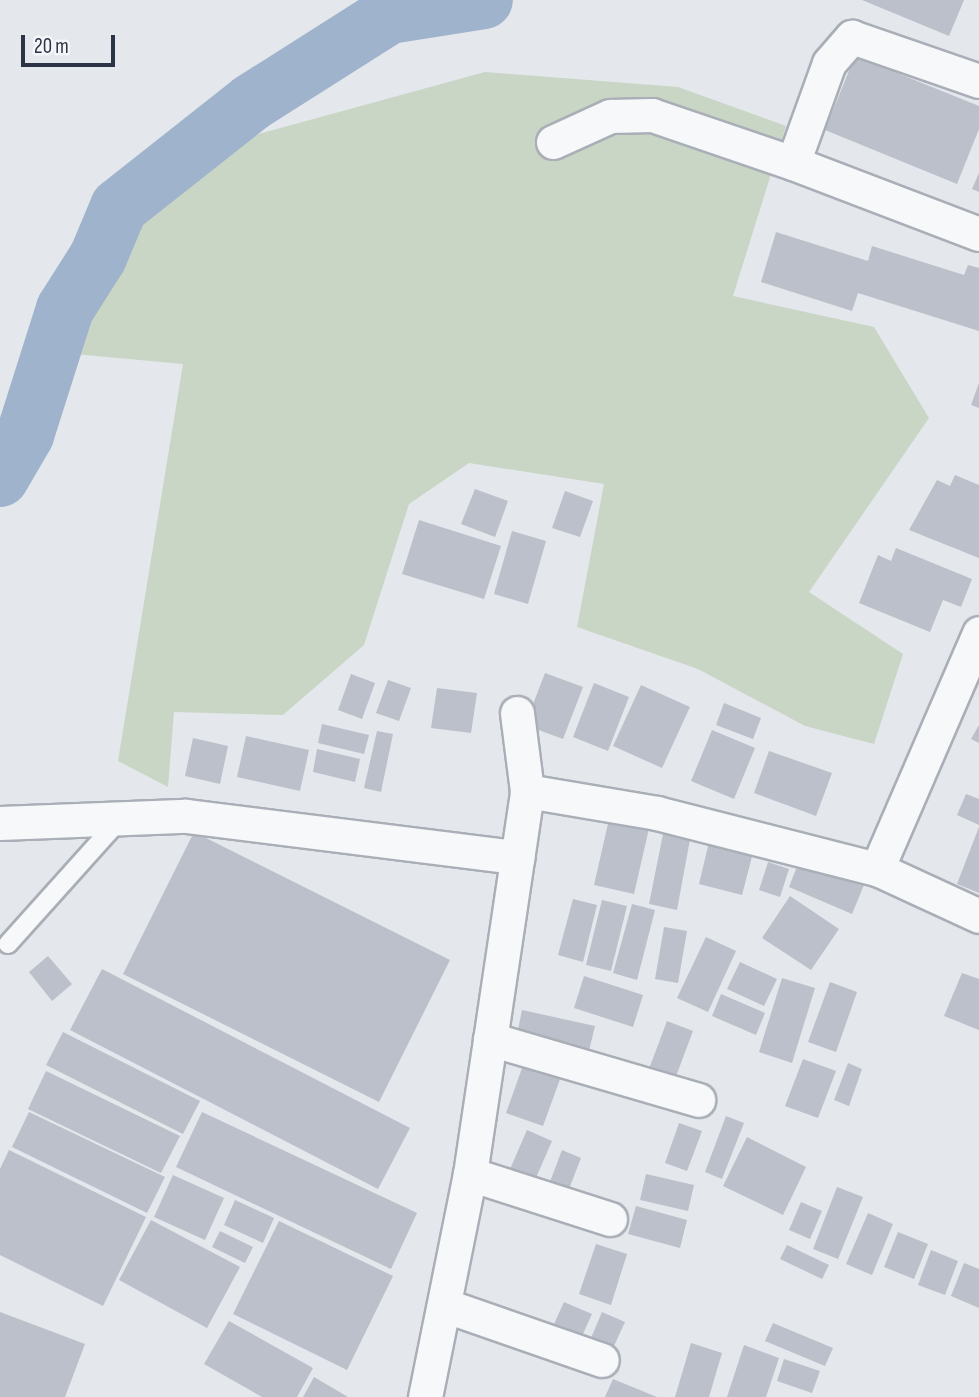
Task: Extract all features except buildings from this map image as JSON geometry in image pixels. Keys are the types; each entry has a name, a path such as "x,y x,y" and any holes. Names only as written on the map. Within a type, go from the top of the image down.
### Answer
{"street":[{"path":"793,163 829,63 847,39 860,38 979,82"},
{"path":"553,142 610,116 652,115 793,163 979,234"},
{"path":"877,869 975,655"},
{"path":"425,1397 470,1174 527,791 517,713"},
{"path":"527,791 657,813 877,869 979,916"},
{"path":"0,823 186,816 517,857"},
{"path":"490,1039 698,1100"},
{"path":"470,1174 610,1219"},
{"path":"444,1305 602,1360"}],"lane":[{"path":"8,944 120,819"}],"green space":[{"path":"485,72 678,87 786,126 733,296 874,327 929,418 809,592 903,654 874,744 805,726 698,669 577,627 604,484 469,463 409,504 364,645 283,715 174,712 168,787 118,761 183,364 31,350 134,168"}],"waterway":[{"path":"0,478 25,435 65,309 98,257 119,207 252,102 389,15 484,0"}]}
